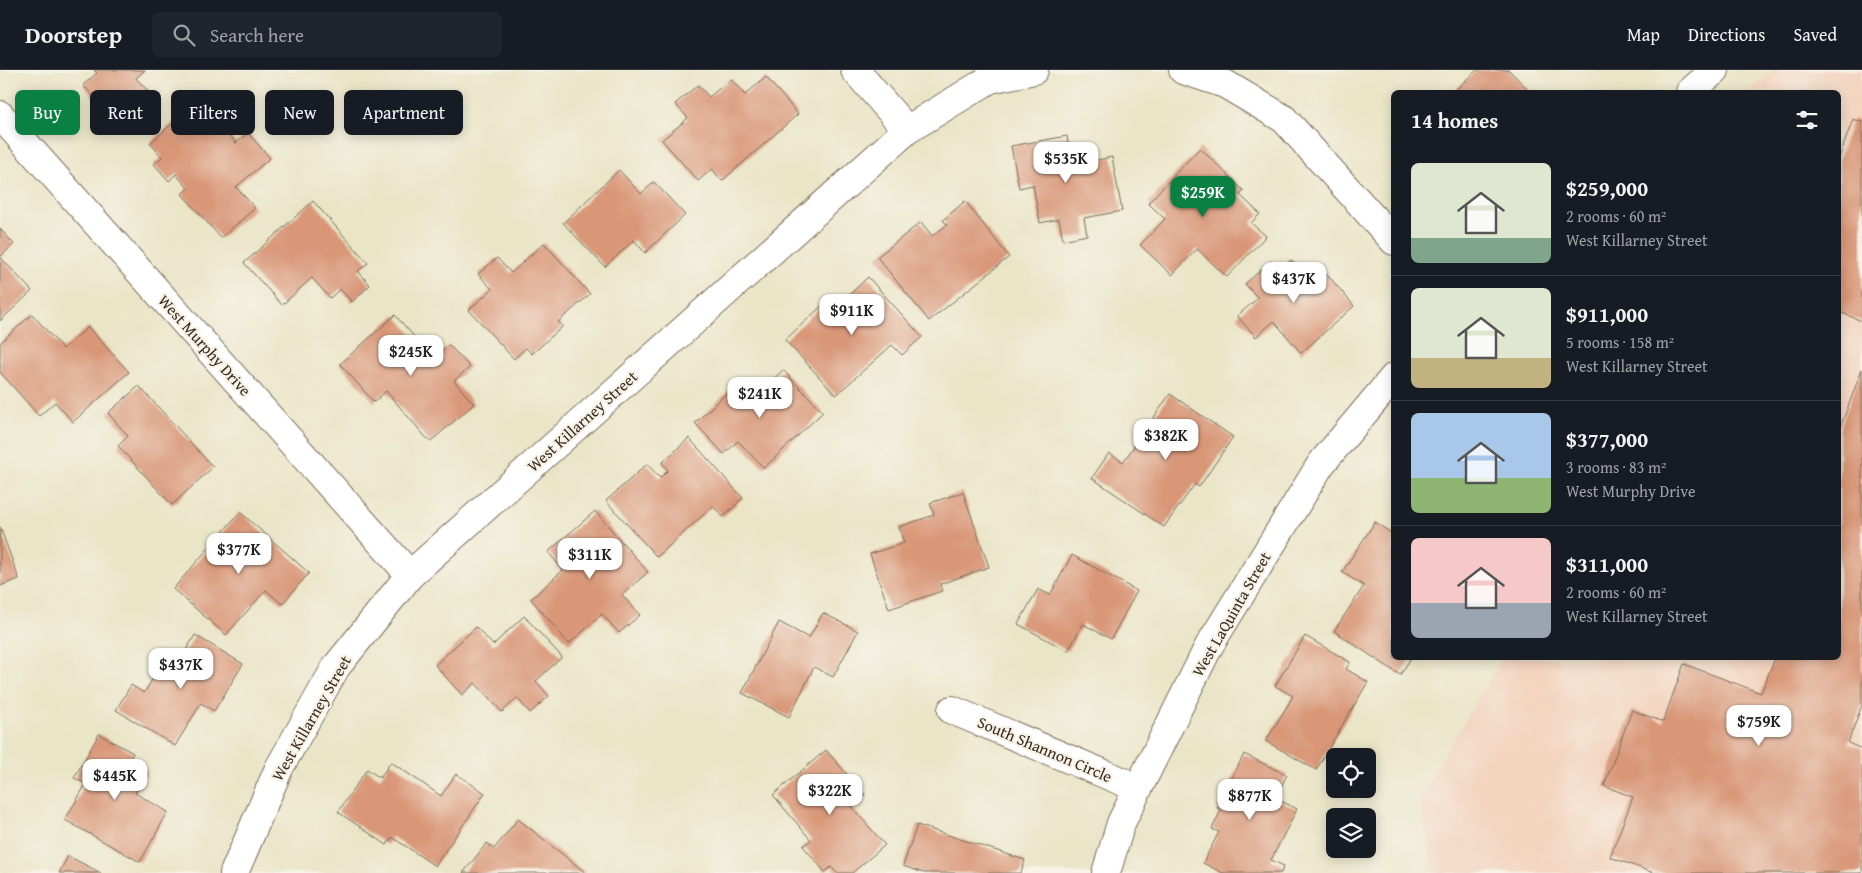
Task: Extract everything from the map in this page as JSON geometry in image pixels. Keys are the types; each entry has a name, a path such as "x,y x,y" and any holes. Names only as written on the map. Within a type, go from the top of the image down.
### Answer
{"street":[{"path":"856,70 907,130"},
{"name":"West Killarney Street","path":"240,871 279,768 336,667 410,576 907,130 990,78 1034,70"},
{"path":"1183,70 1225,84 1284,119 1391,238"},
{"path":"1692,90 1715,70"},
{"name":"West Murphy Drive","path":"0,115 410,576"},
{"name":"West LaQuinta Street","path":"1106,873 1121,823 1209,646 1321,464 1391,381"},
{"name":"South Shannon Circle","path":"952,710 1138,788"}],"shaded area":[{"path":"1774,70 1862,70 1862,873 1434,873 1419,797 1501,660 1841,660 1841,90 1750,90"}],"building":[{"path":"94,70 145,70 136,78 147,90 90,90 90,93 83,85 97,73"},
{"path":"1477,70 1509,70 1528,90 1455,90"},
{"path":"766,77 798,114 722,181 712,169 698,181 662,140 688,118 675,104 698,85 709,97 731,79 745,95"},
{"path":"1853,119 1862,122 1862,321 1841,313 1841,152"},
{"path":"171,125 171,135 229,135 236,143 246,135 250,135 270,158 236,187 255,208 221,238 182,194 188,188 176,174 169,181 154,164 162,157 150,143"},
{"path":"1067,136 1072,165 1112,157 1122,211 1084,218 1087,235 1063,240 1059,219 1040,223 1033,185 1019,188 1011,146"},
{"path":"1200,148 1244,191 1240,195 1260,214 1251,223 1266,236 1227,277 1197,249 1172,275 1140,245 1165,219 1148,203"},
{"path":"619,170 641,194 654,182 685,215 645,253 634,240 605,267 563,223"},
{"path":"313,201 368,263 358,271 370,285 352,302 340,289 330,298 312,278 282,305 244,263"},
{"path":"965,201 1009,257 929,321 877,257 921,222 932,236 947,225 943,220"},
{"path":"0,229 14,244 0,257"},
{"path":"544,243 590,294 558,322 563,326 532,354 526,348 514,359 469,310 492,289 478,274 497,258 511,273"},
{"path":"0,257 32,291 0,321"},
{"path":"1291,260 1314,286 1327,274 1354,306 1301,353 1274,321 1256,337 1237,316 1258,298 1245,284 1271,261 1279,270"},
{"path":"868,277 922,337 902,355 892,345 836,395 785,340 826,302 833,310"},
{"path":"32,314 63,349 88,327 129,372 73,422 55,402 39,416 0,372 0,343"},
{"path":"395,315 434,359 449,345 470,367 454,381 474,404 430,442 386,391 374,402 340,364"},
{"path":"1862,369 1862,705 1848,743 1862,749 1862,873 1654,873 1610,857 1633,797 1604,786 1632,710 1663,722 1684,664 1761,693 1774,660 1841,660 1841,426"},
{"path":"783,370 823,412 764,468 738,441 724,454 695,423 737,383 752,399"},
{"path":"139,386 213,467 172,505 118,446 128,436 108,413"},
{"path":"1170,394 1233,437 1199,487 1195,484 1164,527 1092,478 1109,453 1123,462"},
{"path":"689,438 743,498 723,517 713,506 657,557 606,501 647,464 660,478 668,470 662,463"},
{"path":"963,492 989,567 940,584 942,591 889,609 870,554 904,543 899,527 934,515 930,503"},
{"path":"595,511 648,572 622,595 640,615 619,633 602,614 569,644 531,599 563,570 548,552"},
{"path":"240,512 309,573 282,604 266,590 226,635 173,589"},
{"path":"1375,522 1391,533 1391,660 1410,660 1400,675 1334,631 1364,586 1342,572"},
{"path":"0,527 19,579 0,586"},
{"path":"1072,555 1137,591 1111,639 1083,624 1068,651 1018,624 1038,589 1050,595"},
{"path":"823,613 858,631 833,677 814,667 789,717 742,693 779,622 809,638"},
{"path":"524,616 562,657 536,681 549,696 530,713 517,698 502,712 475,683 462,695 435,665 476,627 493,645"},
{"path":"195,635 243,664 214,711 201,703 175,746 116,710 131,685 144,693 167,655 179,662"},
{"path":"1305,636 1350,662 1346,669 1368,682 1329,748 1326,748 1326,753 1316,770 1266,741 1293,696 1275,686"},
{"path":"99,734 133,753 129,761 147,772 135,793 168,812 140,862 65,820 86,784 74,778"},
{"path":"826,750 865,795 852,807 885,845 852,873 837,873 831,867 825,872 803,846 811,840 773,795"},
{"path":"1244,754 1287,775 1275,798 1297,809 1271,860 1284,866 1281,873 1223,873 1203,863 1219,832 1212,829 1221,810 1217,808"},
{"path":"391,762 441,796 456,774 485,793 435,866 392,837 387,845 338,812 367,769 380,778"},
{"path":"518,819 586,873 463,873 487,843 494,849"},
{"path":"917,825 1025,860 1021,873 924,873 903,866"},
{"path":"68,856 101,873 59,873"}]}
